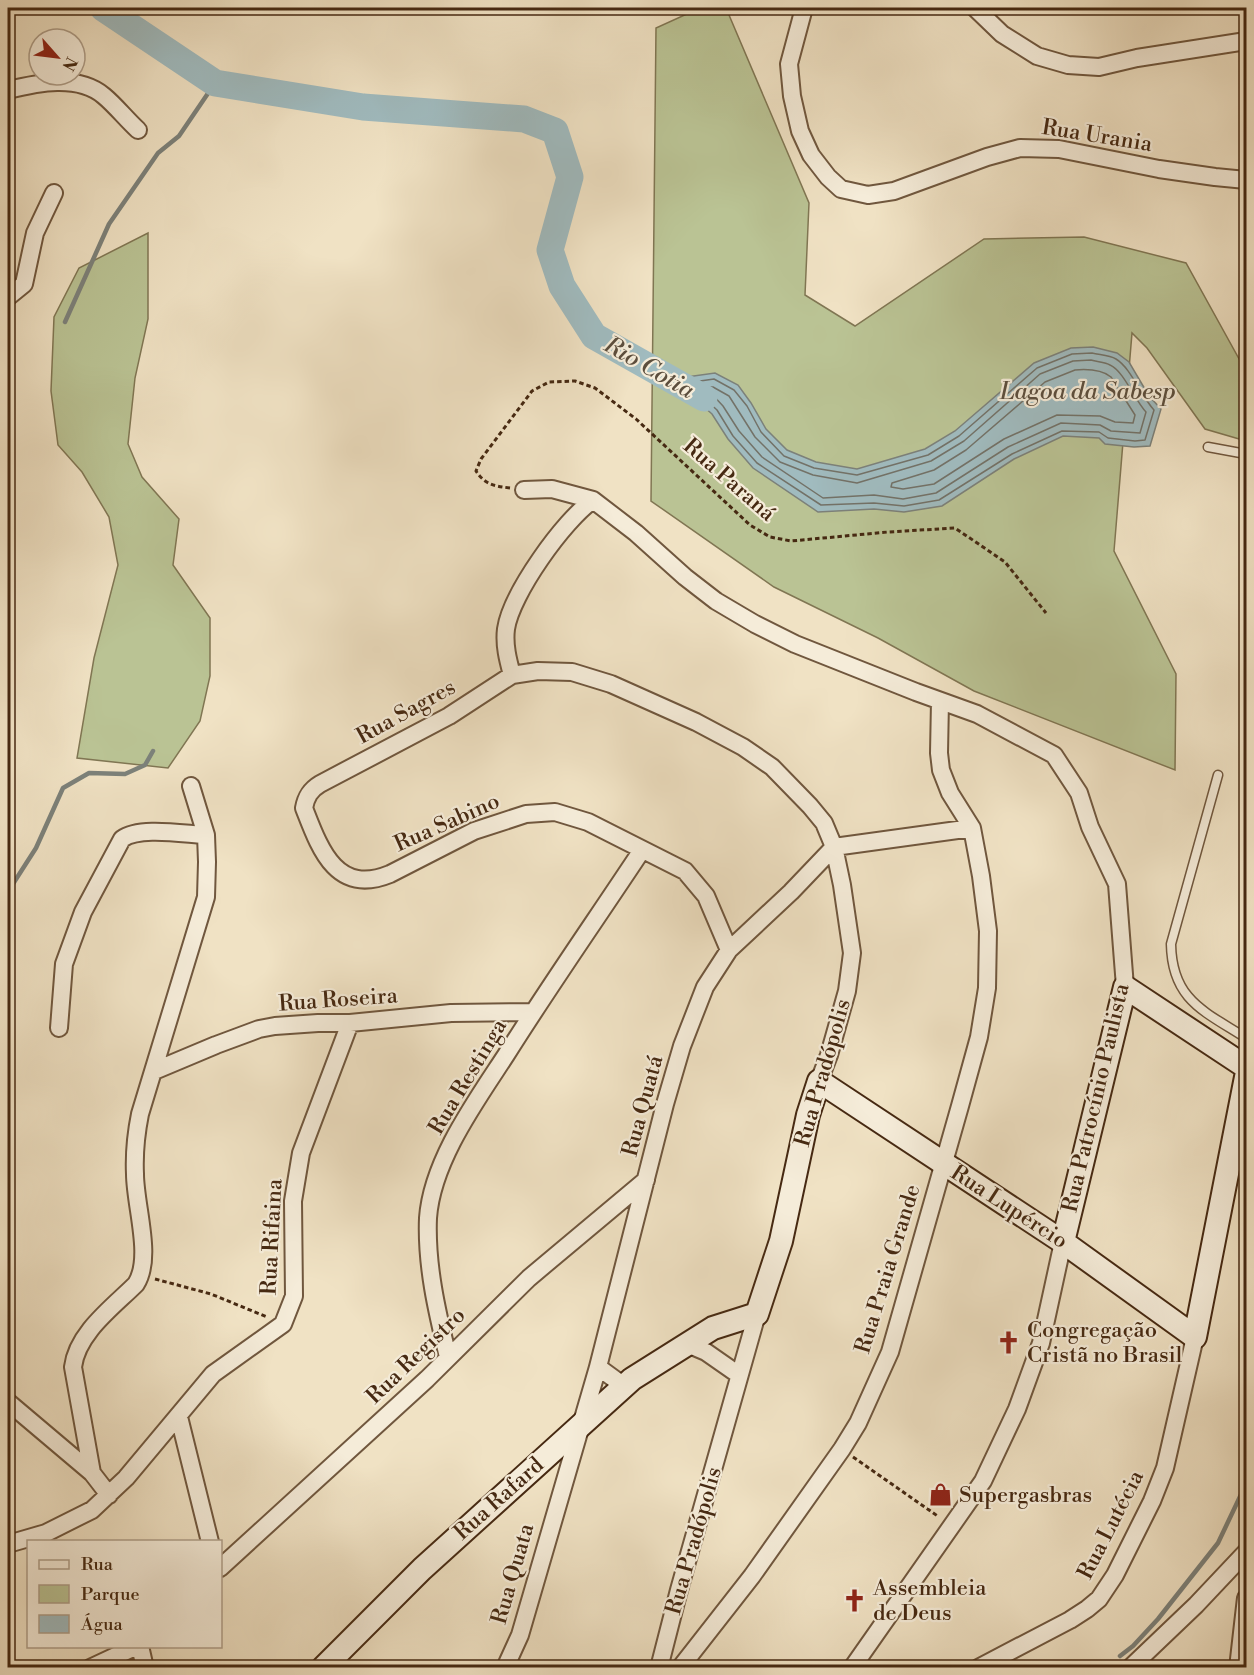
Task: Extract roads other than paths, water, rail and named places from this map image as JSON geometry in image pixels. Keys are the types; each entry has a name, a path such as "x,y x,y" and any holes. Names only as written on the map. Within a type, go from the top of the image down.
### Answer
{"street":[{"name":"Rua Urania","path":"804,8 789,64 792,96 800,131 811,155 828,177 841,189 868,195 894,191 987,157 1020,148 1059,149 1159,169 1246,180"},
{"path":"975,8 1002,34 1037,56 1068,65 1099,67 1137,58 1246,41"},
{"path":"8,90 34,84 71,83 89,87 103,96 138,130"},
{"path":"8,297 24,284 35,233 54,193"},
{"path":"524,490 552,489 593,500"},
{"path":"512,675 506,650 506,628 513,608 527,580 560,533 574,515 593,500"},
{"name":"Rua Patrocínio Paulista","path":"593,500 636,533 685,577 716,601 745,618 795,644 977,714 1054,755 1079,793 1090,827 1117,885 1125,987 1041,1343 1017,1409 982,1480 852,1668"},
{"name":"Rua Pradópolis","path":"512,675 538,671 572,672 611,684 696,722 743,747 772,767 824,823 834,847 842,885 852,953 847,990 829,1055 808,1115 781,1241 739,1376 659,1668"},
{"name":"Rua Sagres","path":"320,784 448,716 512,675"},
{"name":"Rua Praia Grande","path":"680,1668 753,1576 842,1449 872,1393 890,1352 979,1037 987,988 988,931 972,828 950,793 941,770 940,701"},
{"name":"Rua Sabino","path":"320,784 313,788 307,796 304,808 318,846 331,864 348,877 363,881 376,880 474,831 526,814 555,812 588,822 685,871 706,896 729,950"},
{"path":"92,1473 74,1367 75,1358 86,1336 141,1276 144,1256 135,1176 135,1146 140,1114 206,897 206,835 191,786"},
{"path":"834,847 972,828"},
{"path":"58,1028 61,978 68,952 83,912 122,839 128,834 152,832 206,835"},
{"name":"Rua Quatá","path":"582,1423 682,1046 705,987 729,950 791,892 834,847"},
{"name":"Rua Restinga","path":"448,1357 431,1274 428,1218 433,1190 462,1125 533,1012 642,849"},
{"path":"1125,987 1246,1067"},
{"name":"Rua Roseira","path":"154,1071 259,1029 451,1013 533,1012"},
{"name":"Rua Rifaina","path":"8,1544 46,1533 92,1510 109,1495 179,1417 202,1385 213,1374 283,1324 294,1296 293,1201 301,1153 350,1023"},
{"path":"1195,1337 1246,1077"},
{"name":"Rua Lupércio","path":"819,1081 1063,1242 1195,1337"},
{"name":"Rua Registro","path":"222,1566 448,1357 529,1278 646,1180"},
{"name":"Rua Rafard","path":"323,1668 422,1569 624,1386 687,1344 723,1324 757,1314"},
{"name":"Rua Lutécia","path":"978,1668 1087,1609 1099,1599 1115,1575 1152,1501 1165,1468 1195,1337"},
{"path":"687,1344 706,1352 739,1376"},
{"path":"598,1367 624,1386"},
{"path":"8,1402 92,1473 109,1495"},
{"path":"179,1417 210,1540"},
{"name":"Rua Quata","path":"505,1668 520,1635 582,1423"},
{"path":"1130,1668 1196,1605 1246,1552"},
{"path":"1238,1668 1246,1598"},
{"path":"90,1668 137,1648"},
{"path":"139,1648 145,1668"}],"lane":[{"path":"1208,447 1246,454"},
{"path":"1218,775 1171,944 1171,962 1176,980 1186,996 1203,1011 1246,1038"}],"water":[{"name":"Lagoa da Sabesp","path":"1093,347 1117,353 1129,362 1149,396 1161,409 1150,446 1105,444 1099,438 1063,436 1014,459 942,506 904,512 874,509 818,512 753,468 728,439 712,414 672,379 715,373 738,385 766,429 787,450 816,462 857,469 925,449 955,431 1034,363 1071,348"}],"waterway":[{"name":"Rio Cotia","path":"103,8 215,83 363,107 524,119 555,131 570,177 550,250 562,286 594,336 704,398"},
{"path":"65,322 109,224 158,153 179,136 215,83"},
{"path":"8,914 11,887 36,848 63,788 89,773 125,774 145,765 153,751"},
{"path":"1120,1656 1133,1646 1158,1619 1218,1543 1246,1484"}],"place":[{"name":"Congregação Cristã no Brasil","path":"1009,1343"},
{"name":"Supergasbras","path":"941,1495"},
{"name":"Assembleia de Deus","path":"855,1601"}]}
